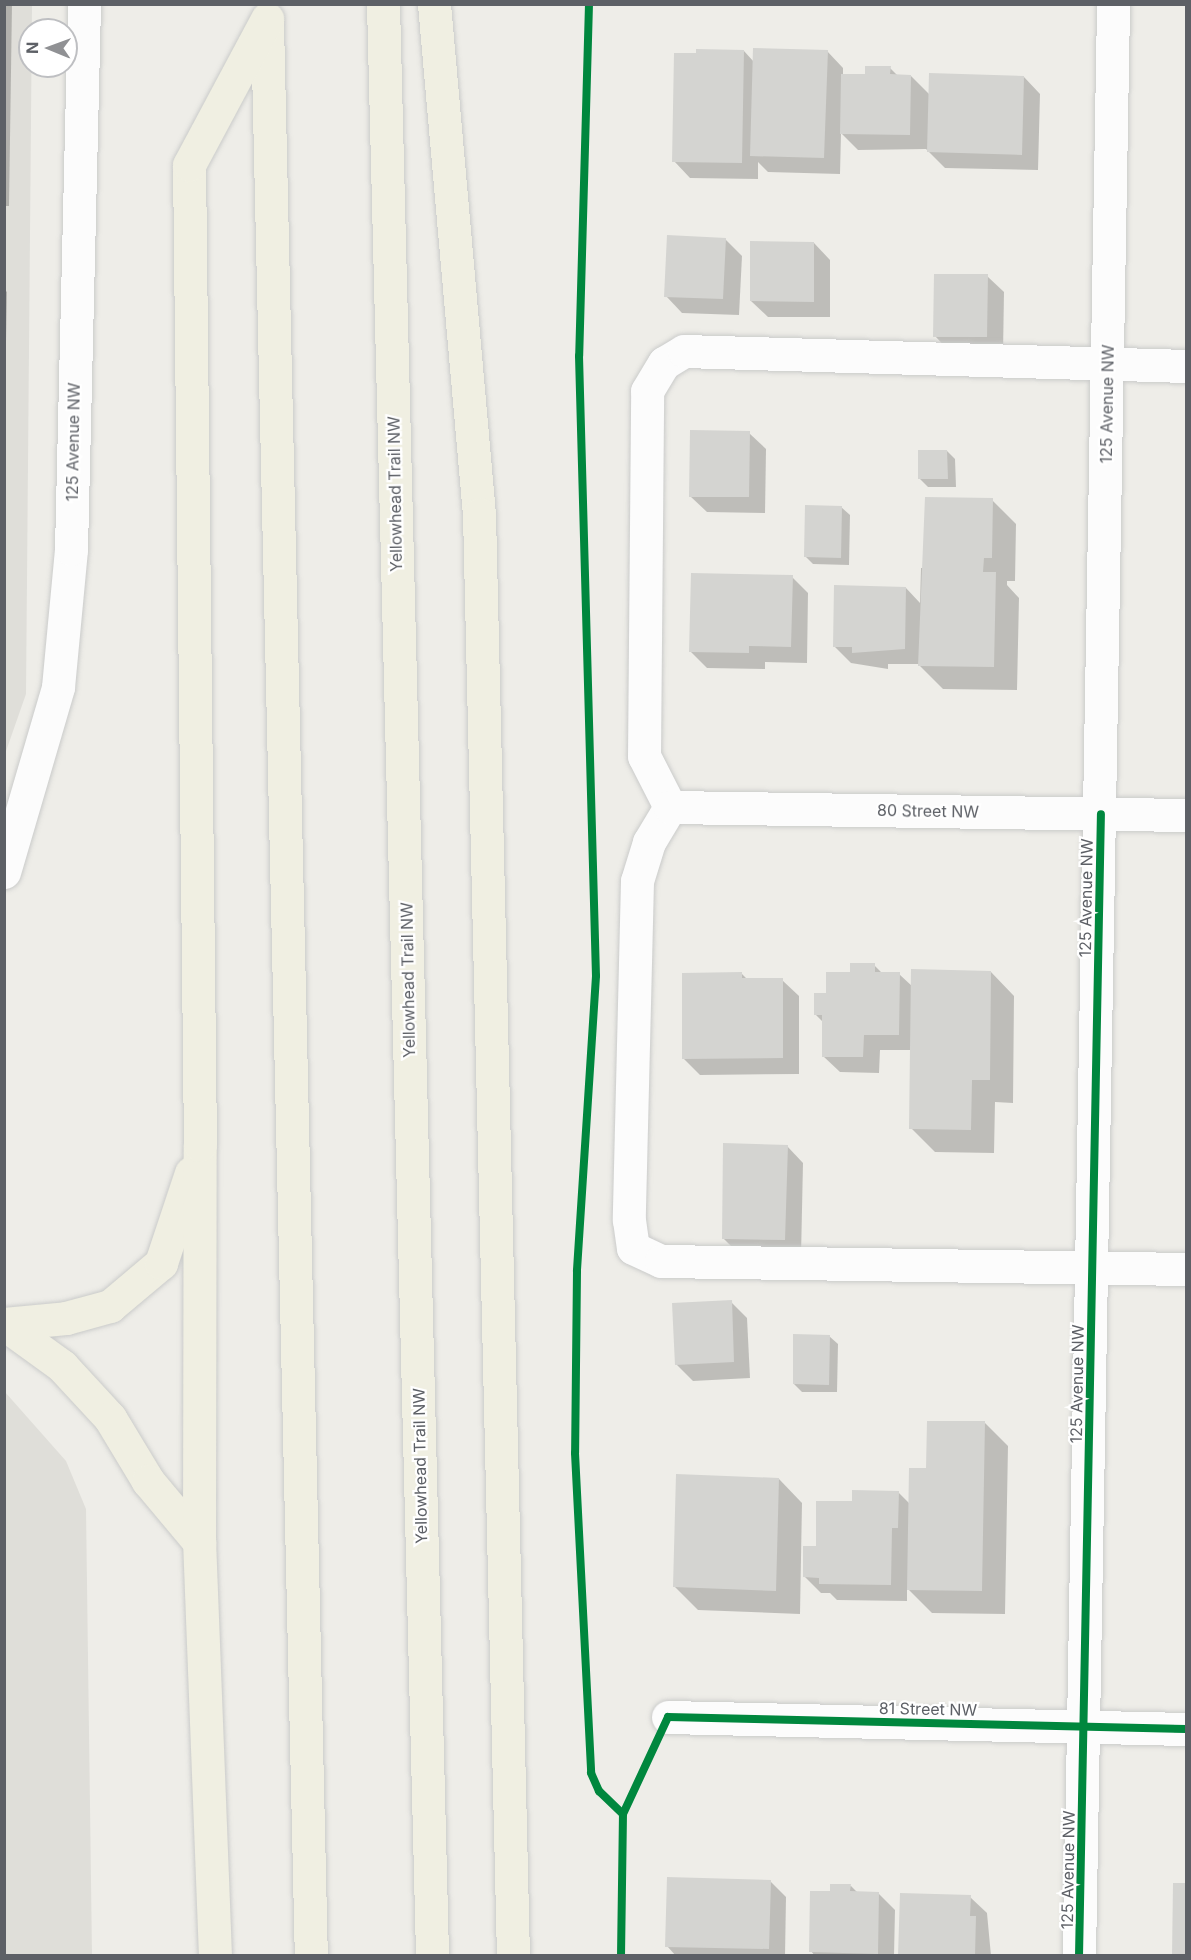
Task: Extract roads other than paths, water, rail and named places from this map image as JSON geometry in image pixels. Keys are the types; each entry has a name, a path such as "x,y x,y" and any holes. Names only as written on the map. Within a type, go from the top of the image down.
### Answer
{"highway":[{"name":"Yellowhead Trail NW","path":"383,4 432,1956"},
{"path":"434,4 479,514 513,1956"},
{"path":"215,1956 199,1542 200,1145 189,165 266,12"},
{"path":"266,12 311,1956"},
{"path":"4,1324 66,1318 110,1306 161,1263 200,1145"},
{"path":"4,1324 62,1366 110,1418 148,1480 199,1542"}],"street":[{"name":"125 Avenue NW","path":"4,872 58,687 71,549 84,4"},
{"name":"125 Avenue NW","path":"1079,1956 1101,814 1113,4"},
{"path":"1186,366 684,351 664,363 647,391 644,756 670,807 649,842 637,881 629,1220 633,1248 661,1261 1186,1269"},
{"name":"80 Street NW","path":"670,807 1186,815"},
{"name":"81 Street NW","path":"668,1717 1186,1729"}]}
